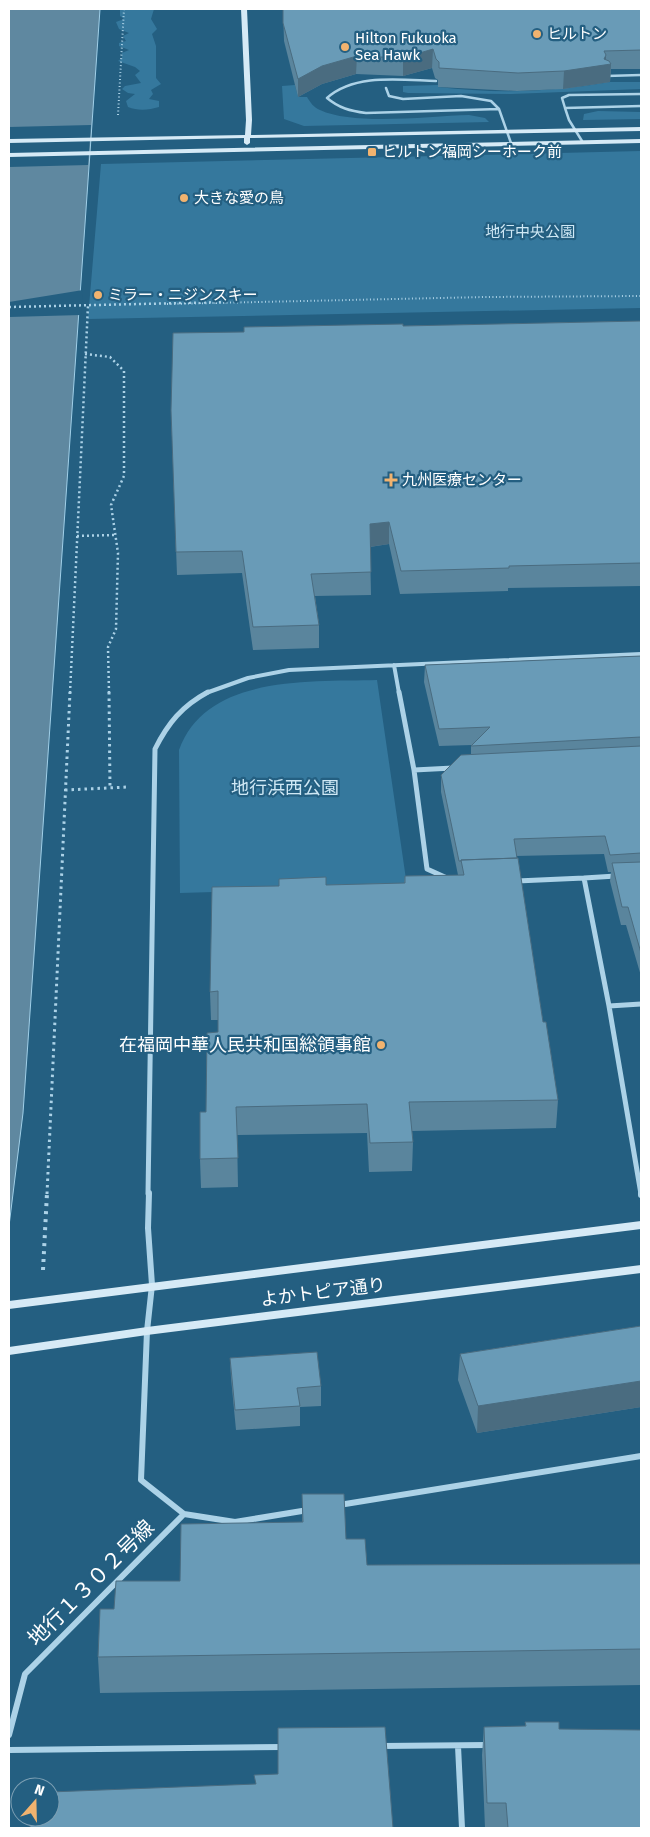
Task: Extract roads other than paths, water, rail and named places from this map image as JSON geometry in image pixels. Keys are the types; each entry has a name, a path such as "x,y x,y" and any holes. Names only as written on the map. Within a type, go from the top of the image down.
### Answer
{"street":[{"path":"244,9 248,83 248,138 246,149"},
{"path":"9,141 248,138 641,129"},
{"path":"9,155 641,141"},
{"path":"312,1510 235,1522 184,1514 141,1480 147,1331 152,1285 148,1228 155,749 161,732 170,720 187,704 208,692 231,682 289,670 641,654"},
{"path":"394,665 414,770 427,869 450,880"},
{"path":"414,770 463,768"},
{"path":"512,881 622,876"},
{"path":"584,878 609,1006 641,1195"},
{"path":"609,1006 641,1004"},
{"name":"よかトピア通り","path":"9,1305 152,1285 641,1225"},
{"name":"よかトピア通り","path":"9,1351 147,1331 641,1269"},
{"path":"332,1506 641,1456"},
{"name":"地行１３０２号線","path":"9,1735 25,1674 184,1514"},
{"path":"378,1746 497,1745"},
{"path":"458,1746 462,1828"},
{"path":"9,1750 288,1747"}],"lane":[{"path":"606,76 641,75"},
{"path":"436,81 359,82 343,86 331,92 327,98 330,104 339,108 365,113 499,109"},
{"path":"386,88 389,96 403,99 461,96 491,101 499,109 511,143"},
{"path":"582,141 569,120 562,98 568,95 641,94"},
{"path":"565,108 641,106"}],"place":[{"name":"ヒルトン","path":"537,34"},
{"name":"Hilton Fukuoka Sea Hawk","path":"345,47"},
{"name":"ヒルトン福岡シーホーク前","path":"372,152"},
{"name":"大きな愛の鳥","path":"184,198"},
{"name":"ミラー・ニジンスキー","path":"98,295"},
{"name":"九州医療センター","path":"391,480"},
{"name":"在福岡中華人民共和国総領事館","path":"381,1045"}],"park label":[{"name":"地行中央公園","path":"530,232"},
{"name":"地行浜西公園","path":"285,788"}]}
